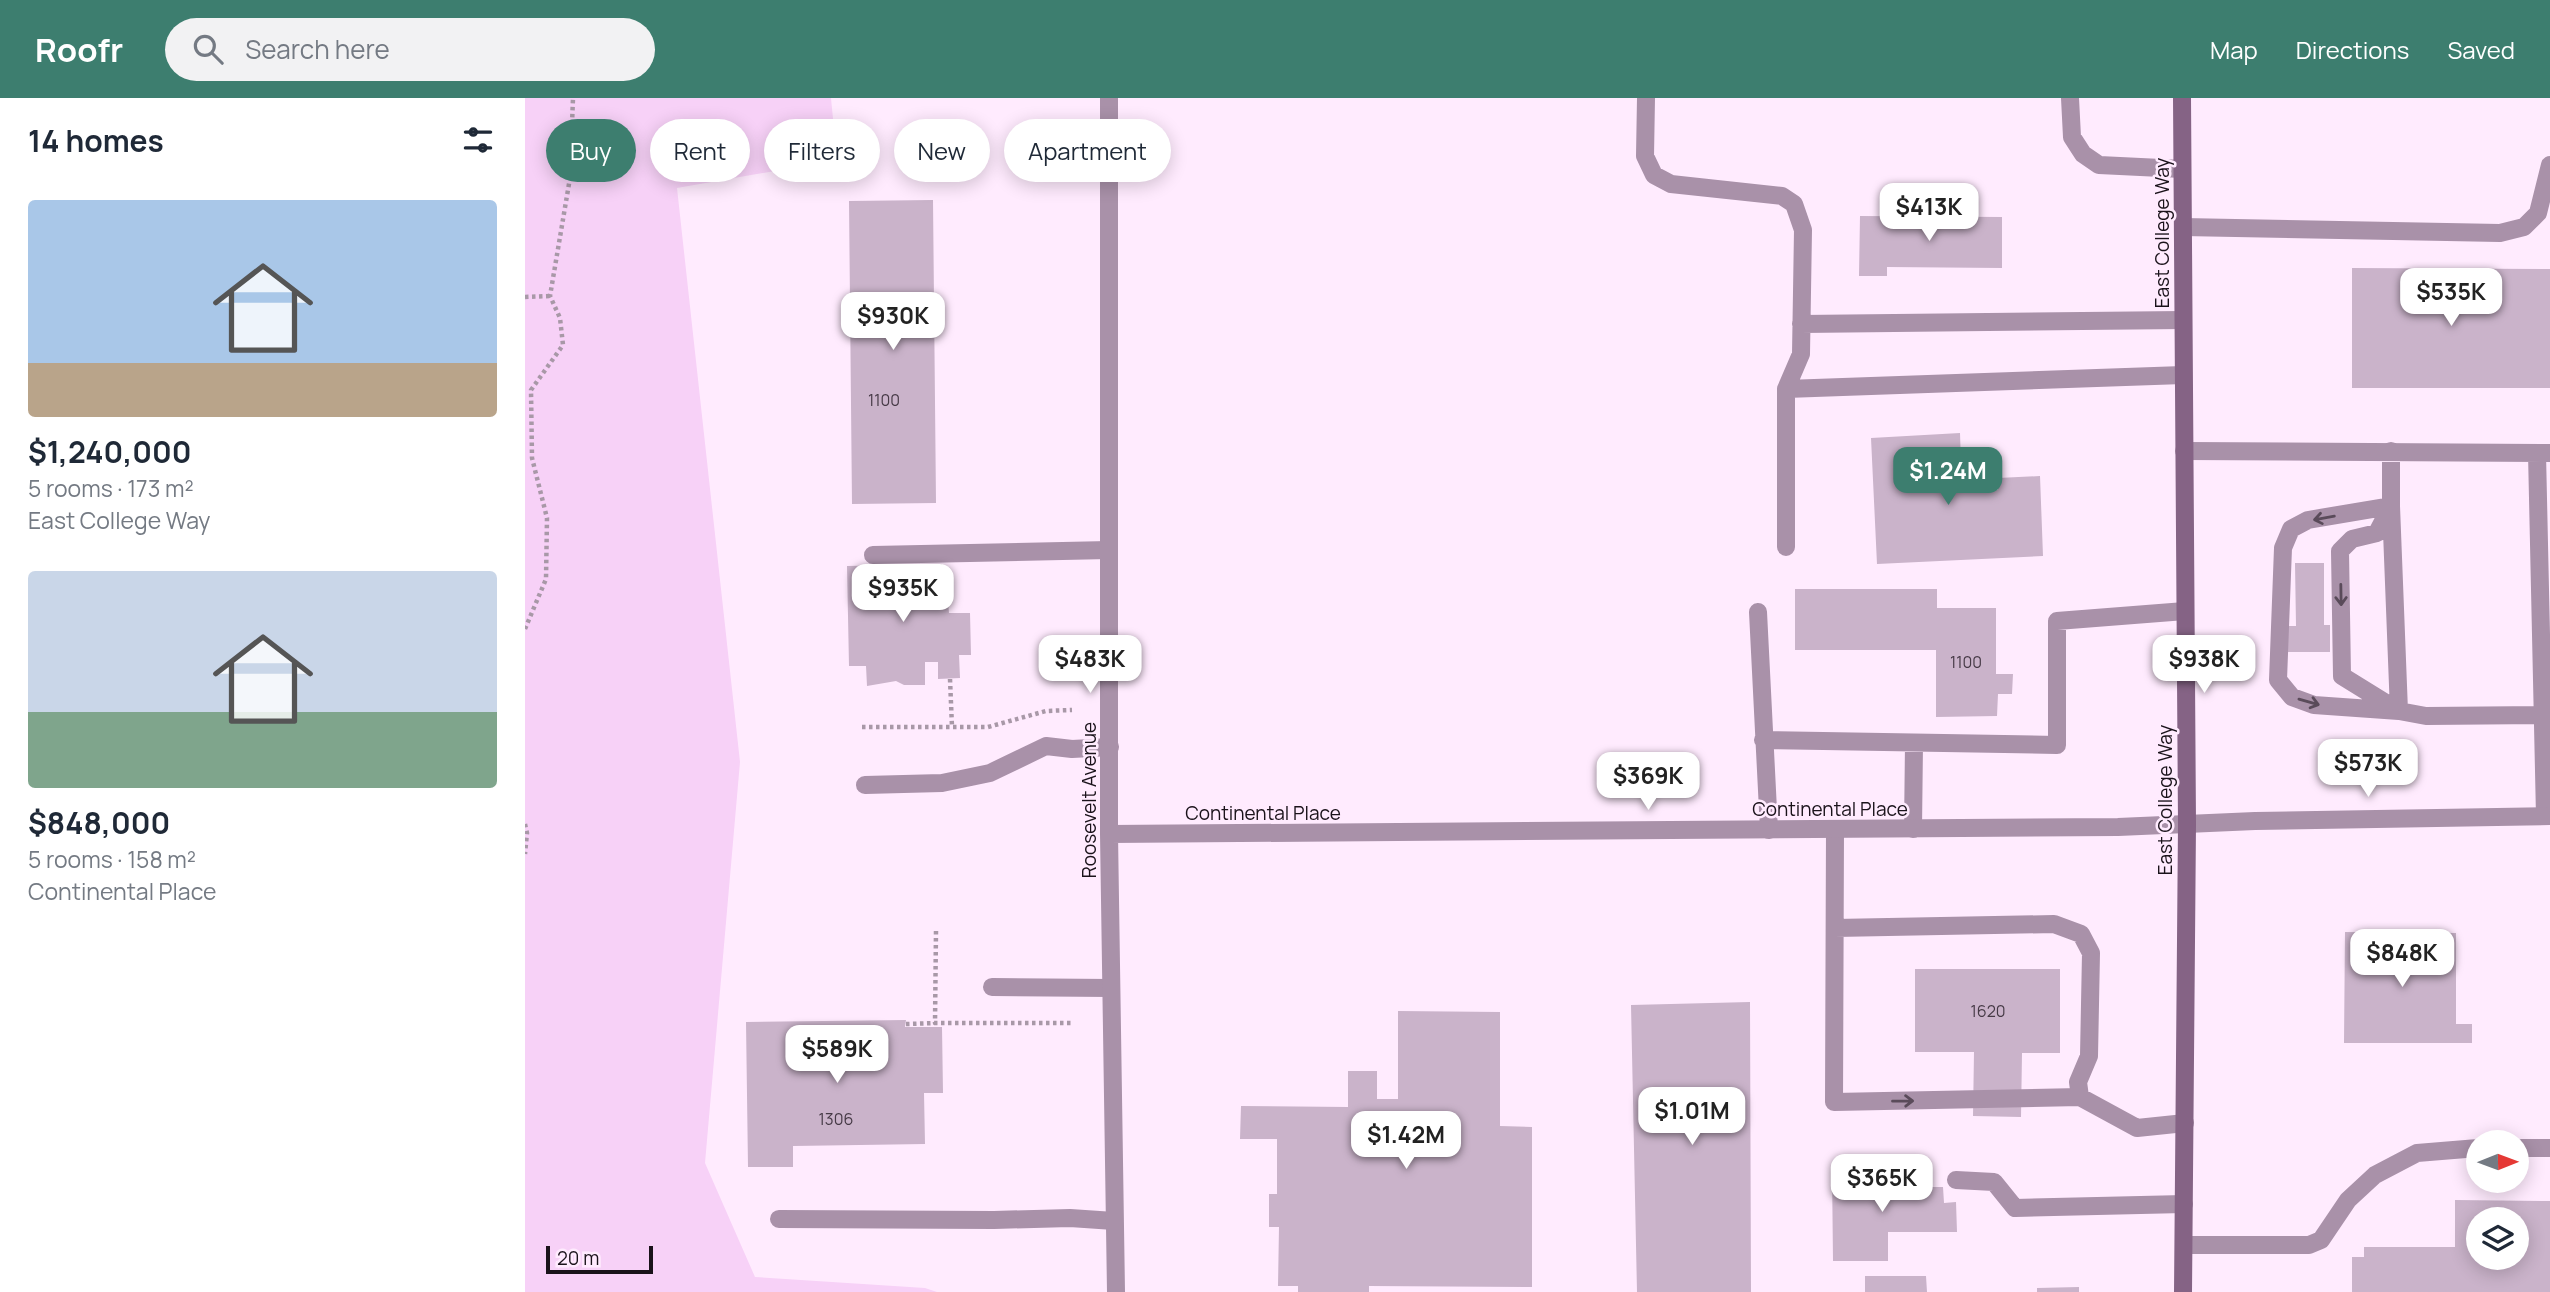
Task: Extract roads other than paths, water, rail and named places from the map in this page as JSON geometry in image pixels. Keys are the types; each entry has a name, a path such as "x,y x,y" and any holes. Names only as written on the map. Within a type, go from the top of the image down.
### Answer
{"main road":[{"name":"East College Way","path":"2182,98 2187,824 2183,1292"}],"street":[{"name":"Roosevelt Avenue","path":"1109,98 1109,835 1115,1292"},
{"path":"1646,98 1645,156 1654,176 1671,184 1783,196 1794,204 1803,230 1801,354 1786,389 1786,547"},
{"path":"2070,98 2072,137 2083,154 2099,165 2137,169 2182,169"},
{"path":"2183,227 2500,233 2524,227 2538,213 2550,165"},
{"path":"1801,324 2183,320"},
{"path":"1786,389 2183,375"},
{"path":"2184,451 2543,453 2548,816"},
{"path":"2391,452 2399,711"},
{"path":"2391,506 2377,533 2352,538 2340,551 2342,676 2399,711"},
{"path":"2391,506 2308,520 2291,529 2283,548 2278,680 2292,697 2314,705 2399,711 2426,716 2547,715"},
{"path":"873,555 1109,550"},
{"path":"1763,740 2057,745 2057,621 2185,611"},
{"path":"1758,612 1769,830"},
{"path":"1913,829 1914,744"},
{"path":"865,785 942,783 990,774 1045,746 1072,749 1109,747"},
{"name":"Continental Place","path":"1109,835 1913,829 2548,816"},
{"path":"1835,830 1835,1102 2080,1097 2137,1128 2185,1124"},
{"path":"1835,928 2054,924 2081,934 2091,953 2089,1056 2078,1082 2080,1097"},
{"path":"992,987 1111,988"},
{"path":"2529,1147 2550,1147"},
{"path":"2184,1245 2309,1245 2321,1240 2348,1200 2375,1175 2417,1153 2466,1149"},
{"path":"1956,1180 1994,1182 2015,1208 2184,1204"},
{"path":"779,1219 1070,1218 1114,1221"}]}
